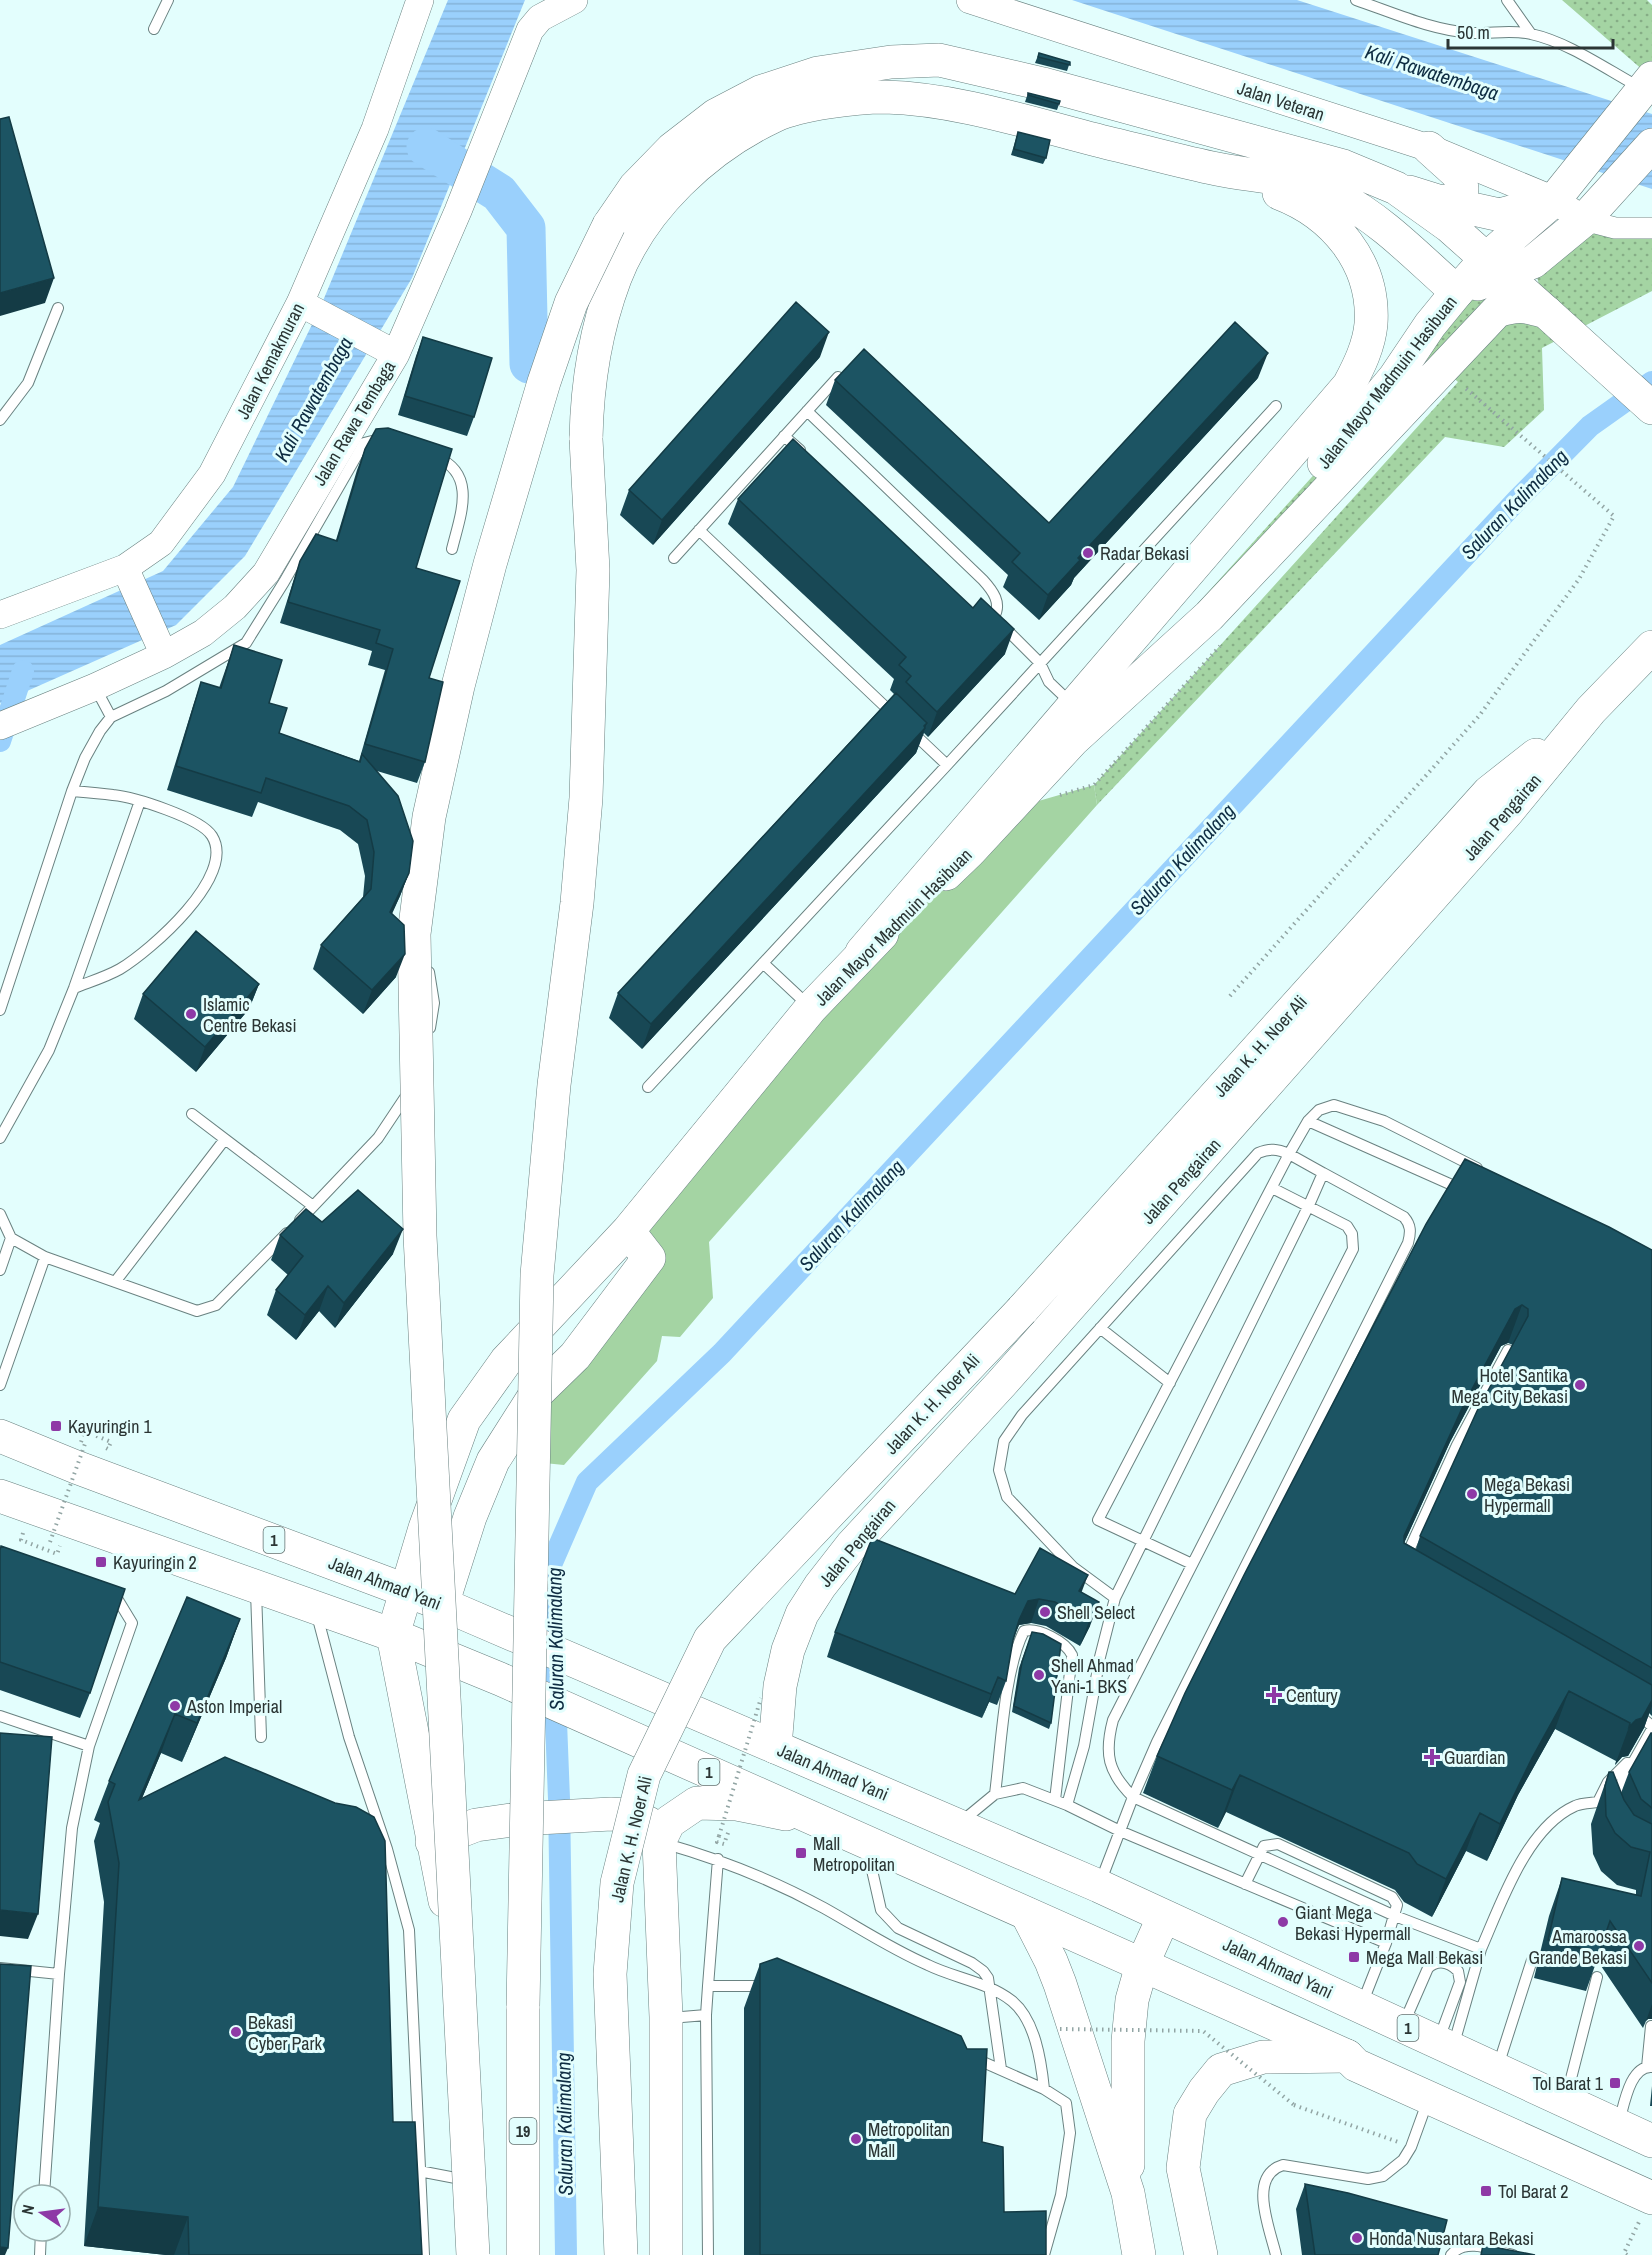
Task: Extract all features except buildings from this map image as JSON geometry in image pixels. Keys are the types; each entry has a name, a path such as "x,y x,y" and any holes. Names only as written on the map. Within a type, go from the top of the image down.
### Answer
{"main road":[{"path":"472,2255 420,1236 414,934 429,817 458,686 490,564 544,382 571,303 609,225 635,188 672,149 716,115 760,93 818,73 891,62 939,60 1042,84 1343,166 1396,188 1441,202 1500,215 1554,200"},
{"path":"535,1395 537,1275 554,1084 577,903 586,798 592,570 586,439 587,397 593,355 615,277 635,238 657,207 690,172 733,139 776,115 832,101 883,97 943,101 1214,168 1310,185 1337,196 1372,218 1457,292 1494,266 1554,200 1647,83"},
{"path":"1494,266 1533,262 1594,210 1652,145"},
{"path":"1429,148 1460,176 1462,189 1457,199 1441,202"},
{"path":"1079,723 1349,386 1363,359 1371,325 1369,293 1362,266 1346,240 1322,216 1299,201 1214,168"},
{"path":"1396,188 1449,226 1652,408"},
{"path":"1533,262 1548,314"},
{"name":"Jalan Mayor Madmuin Hasibuan","path":"393,1635 425,1528 464,1420 506,1361 628,1231 811,1008 862,952 1338,448 1395,377 1430,325 1457,292"},
{"name":"Jalan Mayor Madmuin Hasibuan","path":"1079,723 1209,616 1497,311 1513,306 1528,306 1548,314"},
{"name":"Jalan Pengairan","path":"774,1747 780,1686 788,1650 802,1614 820,1586 852,1545 1001,1384 1508,811 1591,710 1652,647"},
{"name":"Jalan K. H. Noer Ali","path":"621,2255 610,1974 617,1883 644,1774 710,1639 1022,1310 1489,792 1591,710"},
{"path":"435,1652 442,1604 470,1517 493,1461 535,1395 575,1356 649,1258 628,1231"},
{"name":"19","path":"523,2255 523,2006 535,1395"},
{"name":"Jalan Ahmad Yani","path":"0,1436 76,1467 442,1604 1099,1886 1652,2141"},
{"name":"1","path":"0,1498 393,1635 500,1679 1347,2056 1356,2065 1651,2198"},
{"path":"393,1635 432,1842 459,1969 472,2255"},
{"path":"432,1842 477,1825 519,1819 611,1814 627,1815 664,1832 697,1803 737,1804 820,1821"},
{"name":"Jalan K. H. Noer Ali","path":"664,1832 666,2255"},
{"path":"1027,1914 1051,1961 1128,2193 1139,2255"},
{"path":"1128,2193 1128,2041 1132,2000 1142,1965 1164,1916"},
{"path":"1202,2250 1183,2168 1190,2114 1204,2091 1221,2070 1263,2057 1347,2056"}],"street":[{"name":"Jalan Kemakmuran","path":"0,615 129,576 161,543 212,474 304,305 375,129 420,0"},
{"name":"Jalan Rawa Tembaga","path":"0,726 95,687 162,650 203,633 235,607 266,573 391,351 458,211 530,30 540,18 574,0"},
{"name":"Jalan Veteran","path":"970,0 1429,148 1554,200 1594,210"},
{"path":"1594,210 1615,228 1652,228"},
{"path":"304,305 391,351"},
{"path":"129,576 162,650"}],"lane":[{"path":"154,29 168,0"},
{"path":"1356,0 1424,24 1472,33 1505,31 1531,34 1557,42 1647,83"},
{"path":"1507,0 1531,34"},
{"path":"0,420 28,383 58,308"},
{"path":"674,558 838,377"},
{"path":"648,1087 1276,406"},
{"path":"807,411 983,580 998,601 998,612 990,616 1040,663 1049,682 1079,723"},
{"path":"784,436 810,460"},
{"path":"0,1010 72,791 85,758 100,731 111,717 166,691 246,644 364,443 372,441 389,444"},
{"path":"430,455 451,466 459,475 464,499 452,549"},
{"path":"699,530 947,765"},
{"path":"95,687 111,717"},
{"path":"72,791 114,795 140,801 195,821 212,835 217,849 214,870 198,898 164,934 119,969 74,988"},
{"path":"0,1138 49,1050 74,988 140,801"},
{"path":"0,1214 11,1238 45,1257 197,1311 216,1305 378,1138 405,1100 424,1062 434,1003 412,862"},
{"path":"764,963 811,1008"},
{"path":"1192,1564 1098,1520 1308,1120 1319,1110 1335,1105 1384,1121 1487,1174"},
{"path":"192,1114 313,1206"},
{"path":"1308,1120 1435,1179 1476,1195"},
{"path":"114,1282 225,1139"},
{"path":"1099,1886 1132,1797 1162,1732 1408,1243 1411,1234 1410,1224 1404,1217 1289,1154 1267,1149 1258,1153 1022,1415 1004,1441 999,1470 1007,1497 1073,1567 1115,1598"},
{"path":"1067,1805 1084,1746 1100,1657 1115,1598 1323,1173"},
{"path":"1272,1188 1347,1226 1352,1234 1353,1249 1113,1720 1108,1742 1110,1764 1118,1782 1132,1797 1395,1916 1481,1949"},
{"path":"0,1270 11,1238"},
{"path":"0,1385 45,1257"},
{"path":"1100,1328 1170,1383"},
{"path":"1402,1567 1458,1445 1509,1350"},
{"path":"256,1587 261,1737"},
{"path":"45,2183 59,1974 72,1828 89,1746 132,1623 115,1595 104,1592"},
{"path":"315,1608 349,1737 387,1849 409,1930 424,2255"},
{"path":"995,1794 1010,1683 1020,1639 1024,1631 1029,1629 1036,1630 1069,1649 1072,1655 1055,1800"},
{"path":"1607,1809 1652,1728 1643,1717 1622,1705"},
{"path":"0,1716 89,1746"},
{"path":"1445,2045 1481,1949 1512,1879 1532,1844 1551,1823 1575,1806 1598,1802 1608,1782 1627,1763 1652,1764"},
{"path":"957,1825 995,1794 1023,1788 1386,1943"},
{"path":"664,1832 823,1908 878,1941 930,1966 991,1989 1011,2000 1022,2012 1039,2055 1044,2089"},
{"path":"866,1842 881,1910 888,1919 898,1928 972,1963 988,1978 1001,2069"},
{"path":"1245,1884 1264,1846 1278,1844 1392,1897 1397,1905 1395,1916 1361,2007"},
{"path":"708,2255 706,2015 718,1859"},
{"path":"1497,2069 1532,1960"},
{"path":"1403,2026 1428,1968 1440,1961 1454,1966 1458,1971 1460,1983 1445,2045"},
{"path":"0,1968 59,1974"},
{"path":"1565,2101 1597,1977"},
{"path":"708,1986 768,1986 780,1989"},
{"path":"666,2017 675,2019 706,2015"},
{"path":"1618,2125 1634,2075 1649,2067 1651,2026"},
{"path":"963,2053 1044,2089 1066,2103 1070,2133 1061,2195 1044,2255"},
{"path":"1276,2255 1263,2197 1263,2184 1267,2175 1274,2168 1283,2165 1368,2179 1383,2176 1403,2160 1411,2147 1429,2098"},
{"path":"419,2171 469,2181"},
{"path":"1451,2255 1457,2248 1467,2246 1513,2255"}],"path":[{"path":"1230,996 1479,716 1580,579 1614,516 1508,425"},
{"path":"41,1539 50,1542 86,1441 108,1449 111,1442 85,1431"},
{"path":"32,1535 24,1531 21,1540 57,1554"},
{"path":"717,1842 761,1698"},
{"path":"1060,2029 1203,2031 1294,2106 1411,2147"},
{"path":"1627,2255 1624,2253 1651,2198"}],"green space":[{"path":"1562,0 1647,0 1652,5 1652,78"},
{"path":"1584,220 1652,228 1652,291 1542,348 1544,410 1504,447 1445,437 1097,805 1094,785 1458,382 1443,368 1173,631 1338,448 1430,325 1502,276 1546,311 1533,262"},
{"path":"1094,785 1097,805 709,1242 713,1298 680,1337 662,1336 657,1361 564,1465 534,1462 535,1395 649,1258 628,1231 1007,810"}],"water":[{"name":"Kali Rawatembaga","path":"448,0 525,0 412,278 245,556 176,625 0,703 0,645 163,571 233,487 320,308"},
{"name":"Kali Rawatembaga","path":"1072,0 1297,0 1652,114 1652,189"}],"waterway":[{"path":"426,147 499,193 526,228 529,364"},
{"name":"Saluran Kalimalang","path":"566,2255 559,1799 550,1567 587,1482 722,1353 1517,500 1590,426 1652,382"},
{"path":"0,741 23,671"}],"place":[{"name":"Radar Bekasi","path":"1088,553"},
{"name":"Islamic Centre Bekasi","path":"191,1014"},
{"name":"Hotel Santika Mega City Bekasi","path":"1580,1385"},
{"name":"Kayuringin 1","path":"56,1426"},
{"name":"Mega Bekasi Hypermall","path":"1472,1494"},
{"name":"Kayuringin 2","path":"101,1562"},
{"name":"Shell Select","path":"1045,1612"},
{"name":"Shell Ahmad Yani-1 BKS","path":"1039,1675"},
{"name":"Century","path":"1274,1695"},
{"name":"Aston Imperial","path":"175,1706"},
{"name":"Guardian","path":"1432,1757"},
{"name":"Mall Metropolitan","path":"801,1853"},
{"name":"Giant Mega Bekasi Hypermall","path":"1283,1922"},
{"name":"Amaroossa Grande Bekasi","path":"1639,1946"},
{"name":"Mega Mall Bekasi","path":"1354,1957"},
{"name":"Bekasi Cyber Park","path":"236,2032"},
{"name":"Tol Barat 1","path":"1615,2083"},
{"name":"Metropolitan Mall","path":"856,2139"},
{"name":"Tol Barat 2","path":"1486,2191"},
{"name":"Honda Nusantara Bekasi","path":"1357,2238"}]}
